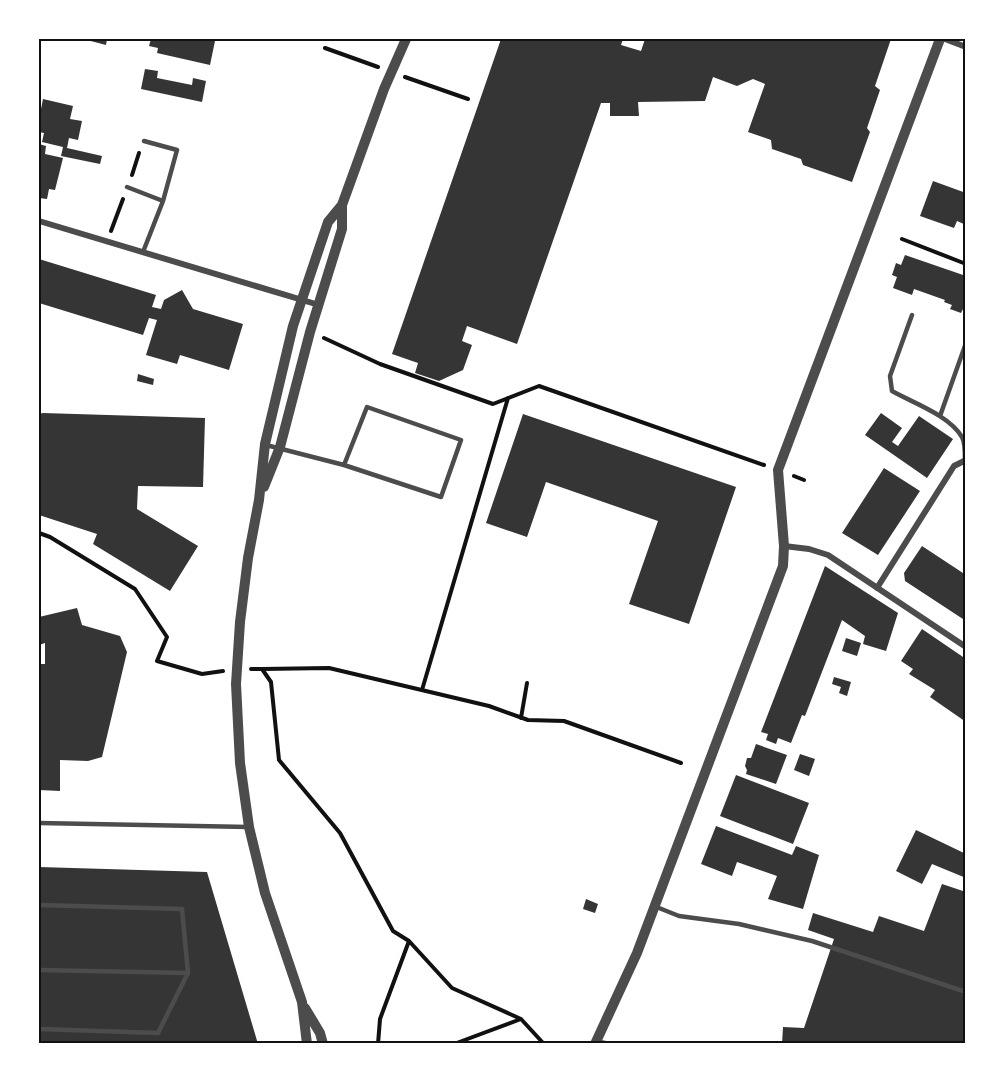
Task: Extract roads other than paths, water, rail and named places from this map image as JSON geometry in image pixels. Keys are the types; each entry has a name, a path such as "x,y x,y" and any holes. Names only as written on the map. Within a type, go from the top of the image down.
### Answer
{"street":[{"path":"324,1044 302,1002 265,893 249,827 240,763 237,670 240,622 248,558 259,500 265,444 301,299 328,222 342,205 384,89 406,39"},
{"path":"599,1043 637,953 783,566 784,546 777,470 942,39 966,47"},
{"path":"259,500 280,447 310,332 342,229 342,205"},
{"path":"39,221 319,304"},
{"path":"877,588 954,466 966,460"},
{"path":"784,546 809,549 828,555 966,647"},
{"path":"302,1002 307,1044"}],"lane":[{"path":"143,252 163,201 177,150 144,141"},
{"path":"127,187 163,201"},
{"path":"912,315 890,376 892,391 940,416 953,426 963,438 966,460"},
{"path":"940,416 966,343"},
{"path":"265,444 344,465 441,497 461,440 367,407 344,465"},
{"path":"39,823 249,827"},
{"path":"39,905 182,909 188,973 158,1033 39,1029"},
{"path":"654,906 680,916 739,924 812,941 966,992"},
{"path":"39,970 188,973"}]}
